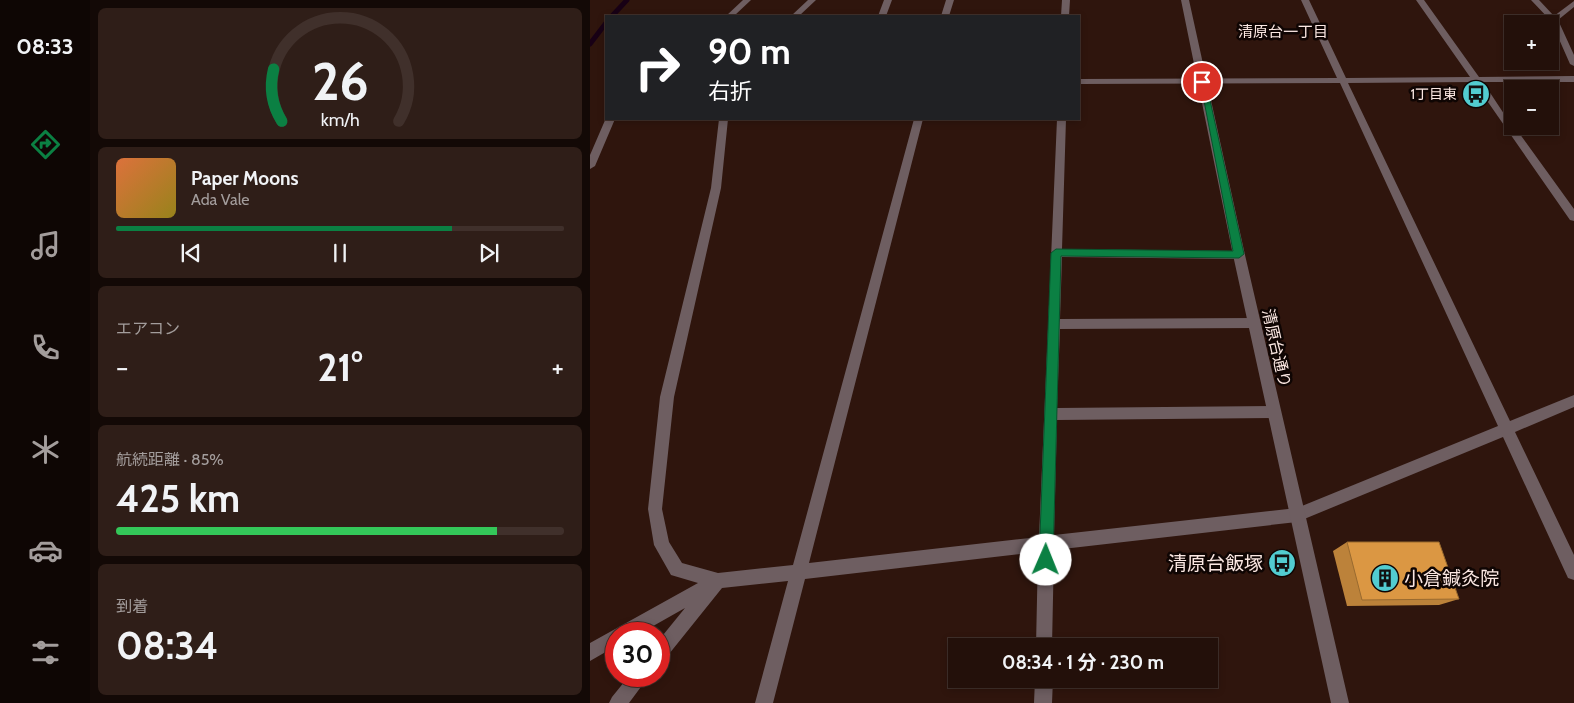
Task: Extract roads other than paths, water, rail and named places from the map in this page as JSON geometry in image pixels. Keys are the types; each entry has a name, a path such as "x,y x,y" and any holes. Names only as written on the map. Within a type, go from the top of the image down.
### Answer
{"street":[{"path":"731,15 747,0"},
{"path":"796,15 812,0"},
{"path":"882,15 888,0"},
{"path":"945,15 950,0"},
{"path":"1065,15 1066,0"},
{"name":"清原台通り","path":"1185,0 1254,323 1340,703"},
{"path":"1305,0 1574,572"},
{"path":"1420,0 1574,217"},
{"path":"1535,0 1549,15"},
{"path":"1559,16 1574,3"},
{"path":"1559,31 1574,64"},
{"path":"1080,82 1574,79"},
{"path":"590,166 610,120"},
{"path":"718,581 677,568 662,546 655,509 667,397 716,188 723,120"},
{"path":"764,703 918,120"},
{"path":"1044,638 1061,120"},
{"path":"1056,253 1239,254"},
{"path":"1053,324 1254,323"},
{"path":"644,622 718,581 1297,515 1574,401"},
{"path":"1051,414 1274,412"},
{"path":"670,640 718,581"},
{"path":"590,653 605,644"},
{"path":"618,703 631,687"},
{"path":"1043,703 1044,688"}],"waterway":[{"path":"613,15 627,0"},
{"path":"590,44 605,24"}],"place":[{"name":"1丁目東","path":"1476,94"},
{"name":"清原台飯塚","path":"1282,563"},
{"name":"小倉鍼灸院","path":"1385,578"}],"district":[{"name":"清原台一丁目","path":"1283,32"}]}
